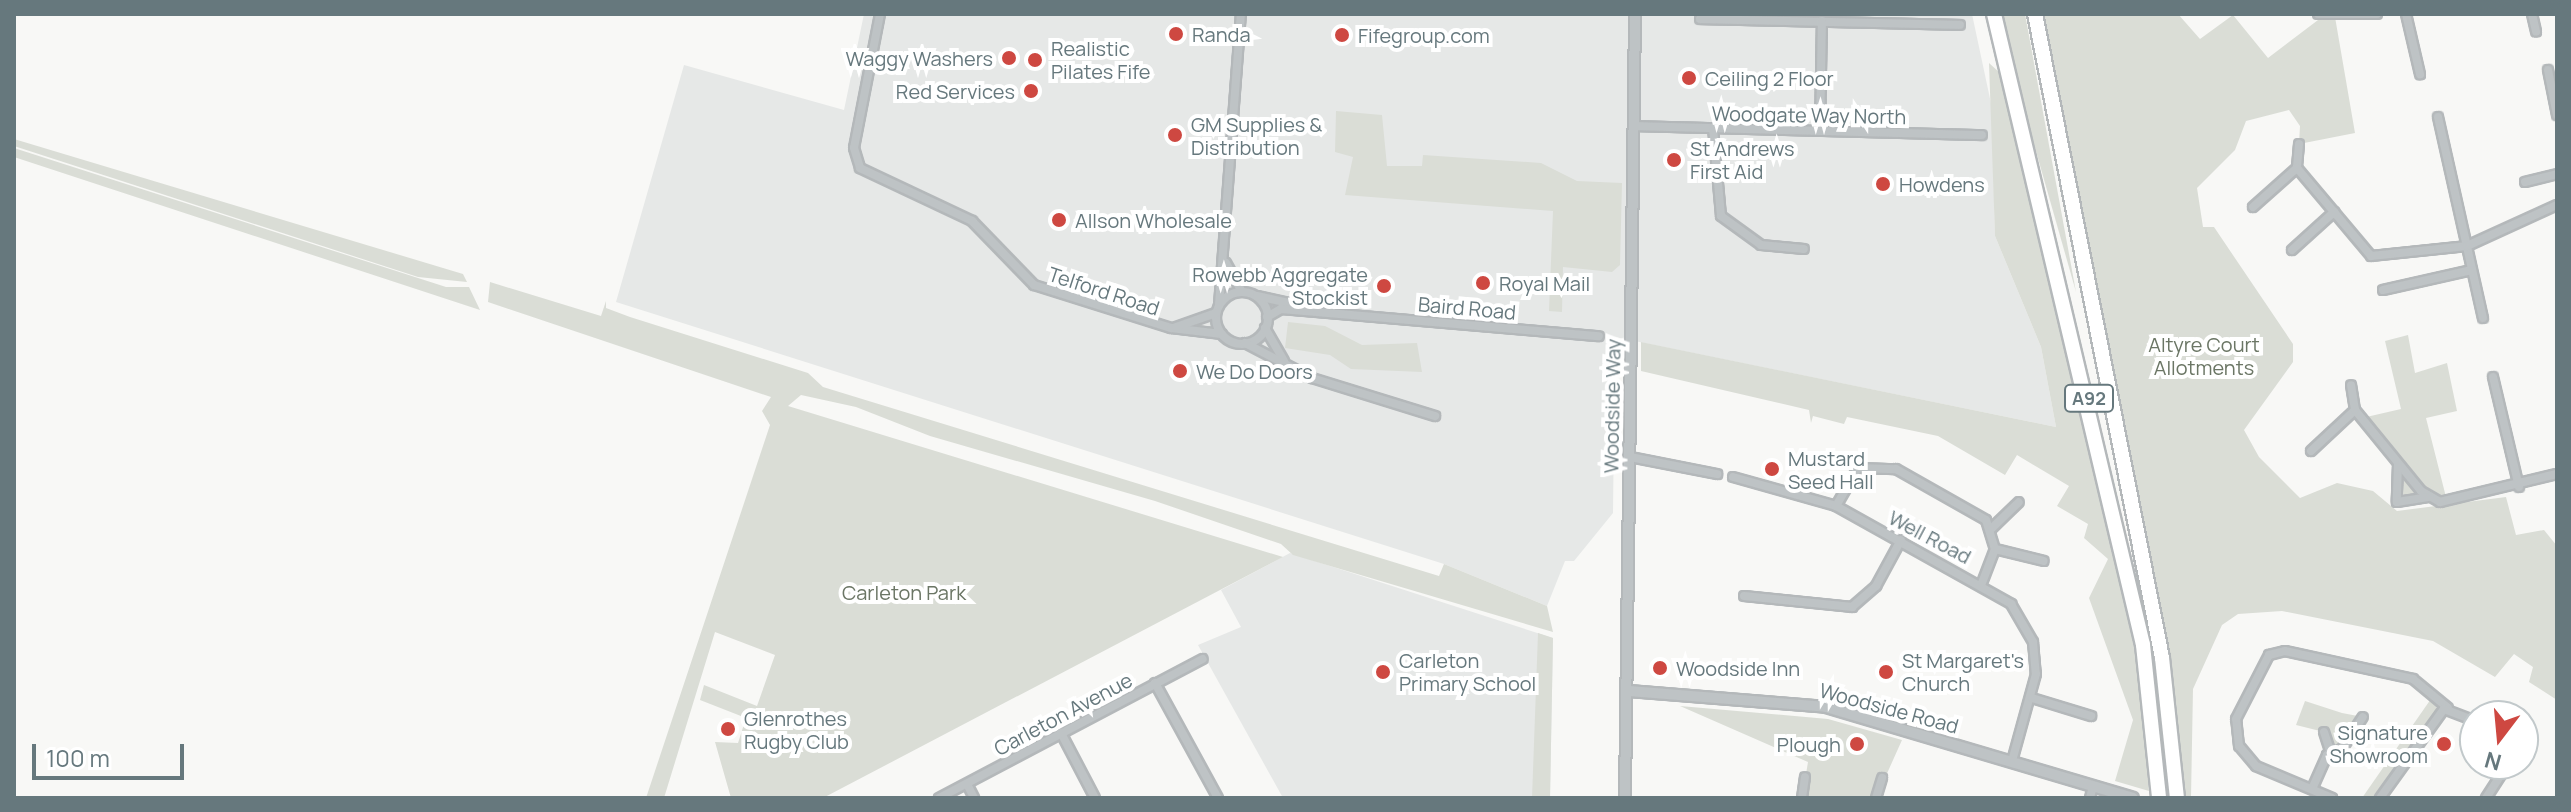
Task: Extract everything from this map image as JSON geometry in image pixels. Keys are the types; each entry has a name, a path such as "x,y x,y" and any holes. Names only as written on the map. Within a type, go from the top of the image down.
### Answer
{"highway":[{"name":"A92","path":"1994,14 2143,645 2159,793"},
{"name":"A92","path":"2035,14 2162,658 2177,793"}],"street":[{"name":"Telford Road","path":"880,14 856,137 860,168 972,221 1034,285 1171,328 1222,334"},
{"path":"1241,14 1218,309 1222,334 1289,368 1435,416"},
{"path":"1629,14 1635,14"},
{"name":"Woodside Way","path":"1625,798 1629,691 1635,14"},
{"path":"2320,16 2377,14"},
{"path":"2406,14 2420,74"},
{"path":"2532,14 2536,32"},
{"path":"1700,19 1960,25"},
{"path":"1820,131 1822,21"},
{"path":"2548,70 2557,115"},
{"path":"2438,117 2483,318"},
{"name":"Woodgate Way North","path":"1635,126 1982,135"},
{"path":"1713,128 1721,216 1761,245 1804,249"},
{"path":"2253,207 2297,168 2299,144"},
{"path":"2297,168 2371,256 2467,246 2557,205"},
{"path":"2525,182 2557,174"},
{"path":"2292,250 2334,212"},
{"path":"1224,258 1242,292"},
{"path":"2383,290 2472,270"},
{"path":"1218,309 1242,292 1253,294 1267,317 1265,328 1289,368"},
{"name":"Baird Road","path":"1253,294 1332,313"},
{"name":"Telford Road","path":"1171,328 1218,309"},
{"name":"Baird Road","path":"1267,317 1281,309 1599,336"},
{"path":"1245,343 1265,328"},
{"path":"2493,377 2519,487"},
{"path":"2351,385 2355,410 2398,464 2430,497 2440,502 2519,487 2557,474"},
{"path":"2311,451 2355,410"},
{"path":"1630,457 1717,474"},
{"path":"2398,464 2397,502 2430,497"},
{"path":"1836,506 1853,472 1884,465 1992,528"},
{"name":"Well Road","path":"1733,477 1836,506 1982,583 2011,604 2028,628 2036,658 2032,698 2012,761"},
{"path":"1992,528 2019,502"},
{"path":"1982,583 1995,549 1992,528"},
{"path":"1744,596 1852,607 1876,586 1901,540"},
{"path":"1995,549 2044,561"},
{"path":"2332,798 2256,766 2232,740 2236,719 2255,674 2278,652 2413,679 2459,713"},
{"name":"Carleton Avenue","path":"939,798 1203,659"},
{"path":"1155,683 1218,798"},
{"name":"Woodside Road","path":"1629,691 1826,707 2133,798"},
{"path":"2032,698 2091,716"},
{"path":"2380,798 2448,708"},
{"path":"2330,751 2342,749 2363,717"},
{"path":"2312,789 2330,751 2324,732"},
{"path":"1061,733 1095,798"},
{"path":"1802,798 1805,777"},
{"path":"1876,798 1882,778"},
{"path":"2486,798 2498,780"},
{"path":"967,784 974,798"},
{"path":"2090,798 2093,786"}],"shaded area":[{"path":"864,14 1972,14 1992,108 1995,236 2041,347 2056,427 1615,337 1613,513 1574,561 1565,561 1547,606 1444,564 616,302 684,65 844,110"},
{"name":"Carleton Primary School","path":"1290,553 1553,638 1550,798 1283,798 1198,645 1241,627 1221,590"}],"green space":[{"path":"1997,14 2025,14 2076,292"},
{"name":"Altyre Court Allotments","path":"2044,14 2178,14 2200,39 2233,15 2268,58 2322,17 2335,17 2355,133 2299,144 2300,126 2289,110 2246,121 2235,150 2197,188 2203,227 2214,227 2293,344 2293,362 2244,430 2259,457 2300,498 2337,483 2373,491 2397,511 2506,497 2516,535 2544,530 2557,546 2557,700 2529,682 2533,667 2514,654 2495,677 2433,641 2282,611 2238,614 2222,625 2193,689 2191,798 2183,798 2176,702"},
{"path":"1989,63 2000,73 2030,187 2135,630 2149,791 2115,781 2133,720 2089,598 2108,559 2084,538 2088,524 2057,506 2069,486 2017,455 2005,475 1938,436 1847,417 1844,424 1813,416 1811,423 1809,410 1641,371 1641,342 2056,427 2041,347 1995,236"},
{"path":"1336,111 1382,115 1387,166 1422,166 1423,155 1541,163 1577,181 1622,183 1620,265 1612,272 1563,267 1562,312 1549,311 1553,211 1345,195 1353,157 1335,152"},
{"path":"14,139 463,274 467,282 418,277 14,146"},
{"path":"14,148 446,287 469,287 480,310 14,157"},
{"name":"Carleton Park","path":"490,282 601,316 606,301 606,308 630,317 808,373 823,387 1439,576 1444,564 1547,606 1553,632 1293,555 1281,544 1155,501 930,436 856,407 801,395 788,406 1283,557 823,798 731,798 715,742 738,743 746,718 700,700 704,685 757,706 775,655 715,632 664,798 646,798 770,425 762,411 771,397 488,302"},
{"path":"1288,322 1325,326 1362,345 1417,343 1422,372 1351,369 1330,355 1285,348"},
{"path":"2408,335 2415,373 2447,363 2457,411 2426,418 2447,501 2397,502 2398,464 2362,418 2401,409 2385,341"},
{"path":"1538,633 1553,638 1550,798 1532,798"},
{"path":"2433,696 2438,713 2380,798 2362,798"},
{"path":"2305,701 2363,717 2342,749 2330,751 2324,732 2296,725"},
{"path":"1680,706 1828,719 1902,740 1876,798 1802,798 1808,762"}],"place":[{"name":"Randa","path":"1176,34"},
{"name":"Fifegroup.com","path":"1342,35"},
{"name":"Waggy Washers","path":"1009,58"},
{"name":"Realistic Pilates Fife","path":"1035,60"},
{"name":"Ceiling 2 Floor","path":"1689,78"},
{"name":"Red Services","path":"1031,91"},
{"name":"GM Supplies & Distribution","path":"1175,135"},
{"name":"St Andrews First Aid","path":"1674,160"},
{"name":"Howdens","path":"1883,184"},
{"name":"Allson Wholesale","path":"1059,220"},
{"name":"Royal Mail","path":"1483,283"},
{"name":"Rowebb Aggregate Stockist","path":"1384,286"},
{"name":"We Do Doors","path":"1180,371"},
{"name":"Mustard Seed Hall","path":"1772,469"},
{"name":"Woodside Inn","path":"1660,668"},
{"name":"Carleton Primary School","path":"1383,672"},
{"name":"St Margaret's Church","path":"1886,672"},
{"name":"Glenrothes Rugby Club","path":"728,729"},
{"name":"Plough","path":"1857,744"},
{"name":"Signature Showroom","path":"2444,744"}]}
